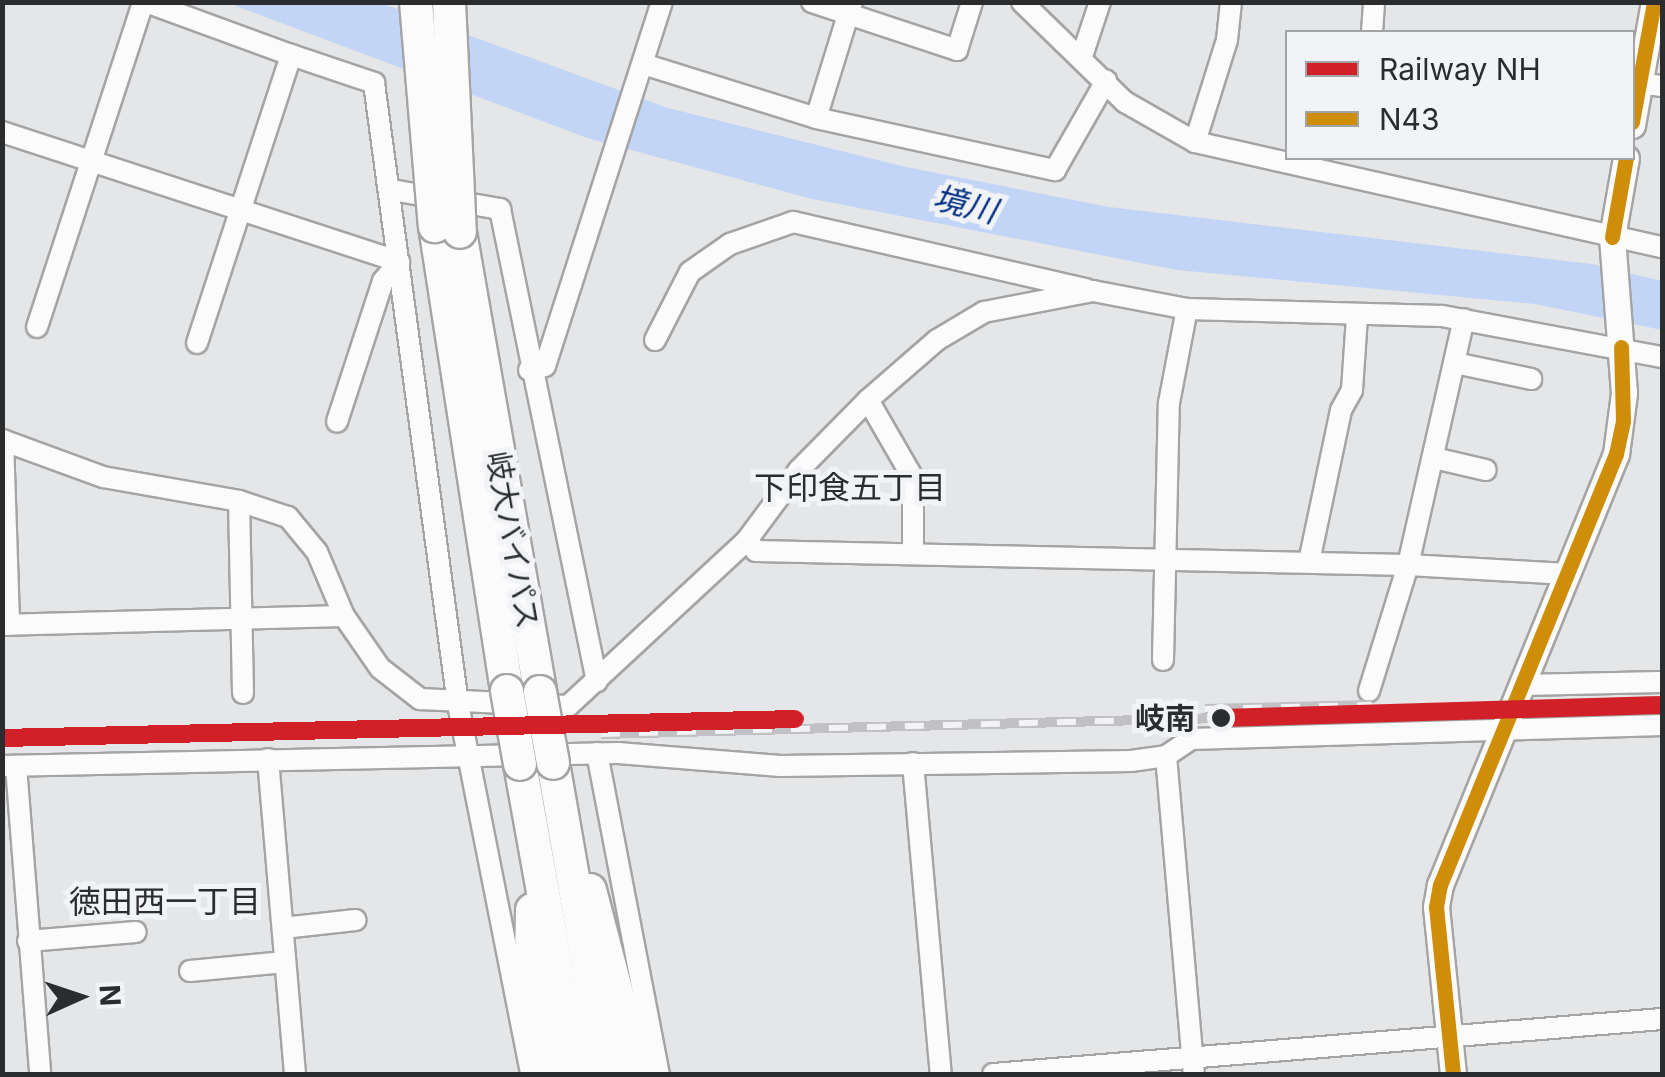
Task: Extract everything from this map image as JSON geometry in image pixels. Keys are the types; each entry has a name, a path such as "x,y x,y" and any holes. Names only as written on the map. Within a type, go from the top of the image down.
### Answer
{"highway":[{"name":"岐大バイパス","path":"449,2 447,229 540,692 534,844 582,1024 607,1074"},
{"path":"450,39 464,2"},
{"name":"岐大バイパス","path":"412,12 447,229 507,691 567,835 582,1024 576,1074"},
{"path":"547,1074 582,1024 638,1074"}],"street":[{"path":"37,327 145,2 374,83 382,173 392,190 398,262 458,704 532,1074"},
{"path":"529,370 545,366 662,2"},
{"path":"812,2 850,8 957,50 972,2"},
{"path":"1022,2 1160,127 1195,142 1285,160"},
{"path":"1082,56 1100,2"},
{"path":"1195,142 1227,40 1230,2"},
{"path":"1372,30 1374,2"},
{"path":"1635,118 1651,85 1654,2"},
{"path":"816,118 850,8"},
{"path":"197,344 291,55"},
{"path":"640,71 816,118 1055,170 1106,81"},
{"path":"2,132 398,262"},
{"path":"1452,1074 1436,907 1440,885 1616,454 1624,407 1612,248 1626,160"},
{"path":"1303,163 1612,248 1662,247"},
{"path":"392,190 500,209 529,370 596,682"},
{"path":"655,340 690,272 730,244 793,222 1187,309 1464,319 1620,341 1662,356"},
{"path":"337,422 384,281 398,262"},
{"path":"344,616 6,625 3,440 103,476 239,501 288,517 316,552 344,616 380,668 420,699 458,704 568,706 747,540 799,470 868,400 937,340 984,312 1093,291"},
{"path":"1163,660 1169,403 1187,309"},
{"path":"1309,562 1341,410 1352,390 1358,317"},
{"path":"1369,691 1408,564 1464,319"},
{"path":"1454,363 1531,378"},
{"path":"868,400 913,478 913,554"},
{"path":"1434,458 1486,470"},
{"path":"239,501 243,693"},
{"path":"747,540 756,551 1408,564 1568,574"},
{"path":"1521,685 1662,682"},
{"path":"40,1074 9,766 597,753 780,766 912,763 1166,756 1192,739 1662,726"},
{"path":"597,753 659,1074"},
{"path":"1166,756 1193,1066"},
{"path":"268,759 295,1074"},
{"path":"912,763 941,1074"},
{"path":"2,898 24,896"},
{"path":"282,928 356,920"},
{"path":"28,941 136,932"},
{"path":"190,971 285,962"},
{"path":"993,1074 1193,1066 1450,1036 1662,1020"}],"water":[{"name":"境川","path":"228,3 381,3 668,108 906,167 1109,207 1592,264 1662,281 1662,330 1535,304 1177,270 808,198 587,138"}],"railway":[{"path":"1205,709 1372,705"},
{"path":"601,734 1221,718"}],"rail line":[{"name":"NH","path":"1221,718 1662,705"},
{"name":"NH","path":"2,738 795,719"}],"transit line":[{"name":"N43","path":"1635,106 1654,2"},
{"name":"N43","path":"1612,237 1626,160"},
{"name":"N43","path":"1453,1074 1436,907 1440,885 1616,454 1623,421 1621,347"}],"place":[{"name":"岐南","path":"1221,718"}],"district":[{"name":"下印食五丁目","path":"850,488"},
{"name":"徳田西一丁目","path":"165,902"}]}
